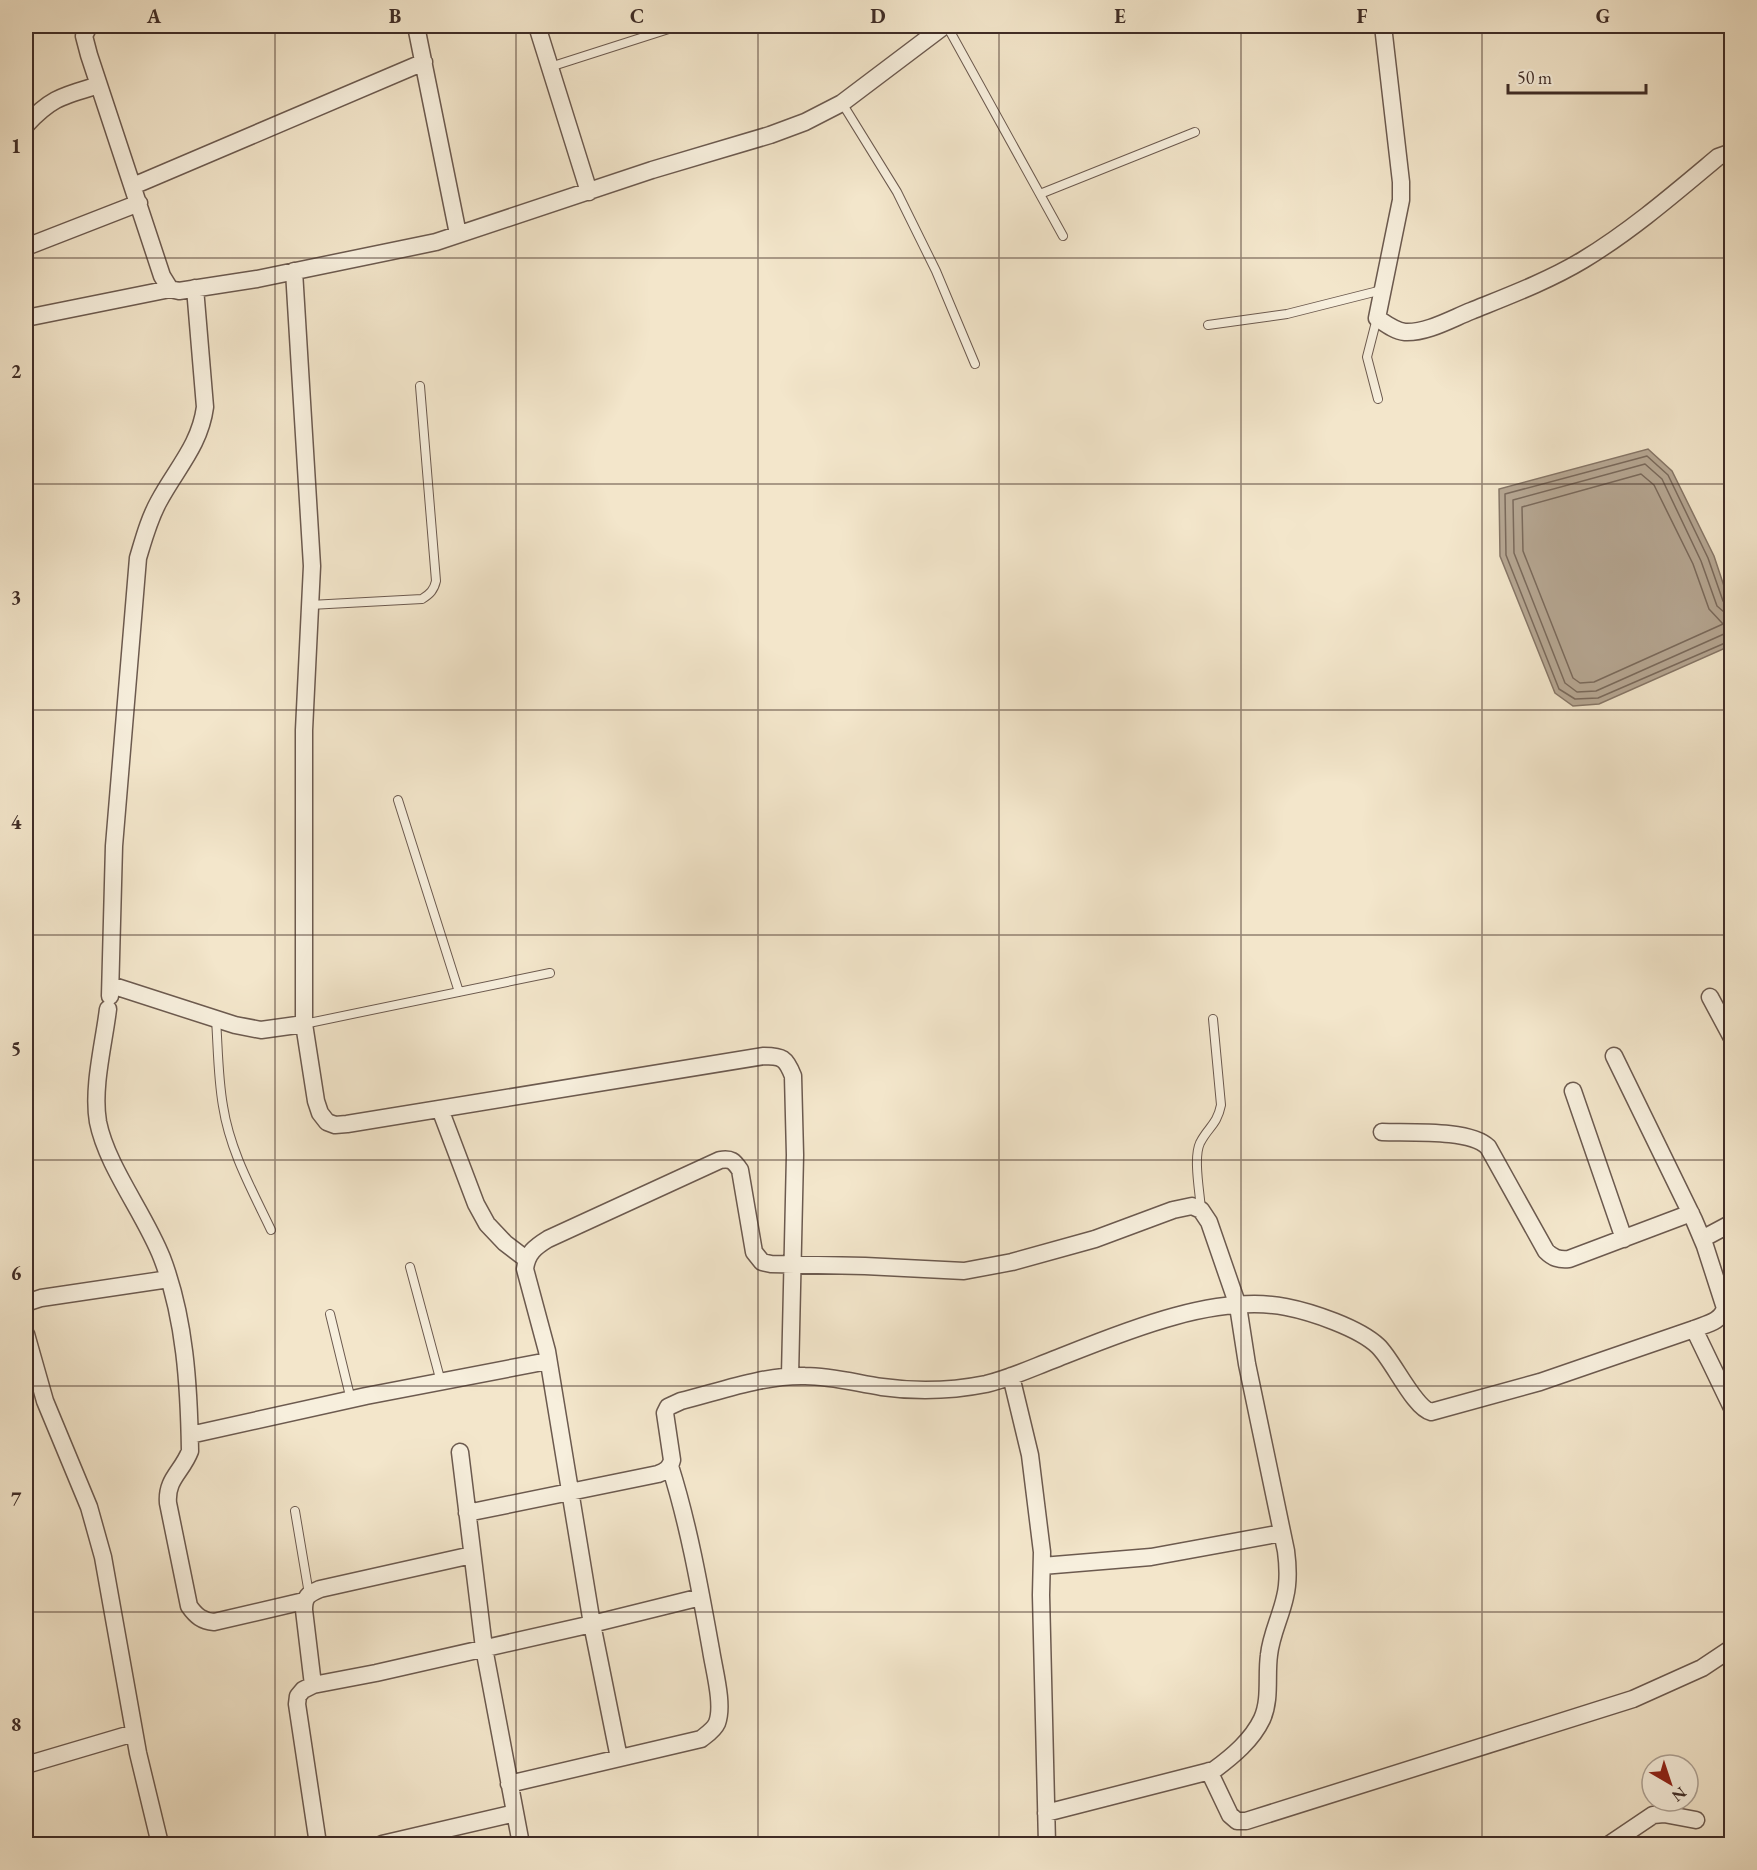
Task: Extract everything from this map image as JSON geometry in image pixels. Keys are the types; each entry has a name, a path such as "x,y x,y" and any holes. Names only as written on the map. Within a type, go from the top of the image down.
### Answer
{"street":[{"path":"89,26 84,36 99,85 162,276 170,289"},
{"path":"416,26 458,234"},
{"path":"537,26 589,192"},
{"path":"26,318 170,289 179,291 294,271 436,242 805,122 842,103 946,26"},
{"path":"1383,26 1401,182 1397,221 1377,318 1393,329 1405,332 1419,331 1549,277 1581,261 1609,243 1718,157 1731,152"},
{"path":"133,186 424,62"},
{"path":"26,125 42,108 56,98 99,85"},
{"path":"26,247 139,203"},
{"path":"294,271 312,567 304,730 304,1024 316,1101 320,1113 327,1122 335,1125 347,1124 764,1056 777,1056 784,1059 789,1064 792,1076 795,1155 790,1376"},
{"path":"195,288 205,407 197,439 155,510 147,527 138,558 114,846 110,996 97,1089 98,1120 107,1149 162,1257 176,1302 182,1334 190,1451 186,1462 170,1482 167,1491 189,1606 206,1622 214,1622 307,1598 320,1589 472,1555"},
{"path":"110,996 216,1018 261,1030 304,1024"},
{"path":"1710,997 1731,1038"},
{"path":"509,1784 701,1739 717,1724 719,1707 717,1687 701,1597 682,1503 670,1466 672,1460 665,1413 668,1407 681,1401 790,1376 829,1377 914,1390 945,1390 987,1384 1103,1340 1164,1320 1220,1306 1258,1305 1287,1307 1340,1324 1362,1335 1386,1354 1425,1411 1431,1412 1551,1379 1718,1320 1725,1308 1702,1239 1614,1056"},
{"path":"1573,1091 1624,1239"},
{"path":"440,1108 476,1204 487,1224 504,1243 526,1259"},
{"path":"1382,1132 1456,1135 1483,1142 1488,1147 1546,1251 1551,1257 1560,1260 1569,1259 1691,1214"},
{"path":"619,1758 592,1624 549,1361 525,1269 526,1259 532,1250 548,1239 720,1160 728,1159 735,1161 740,1170 754,1252 762,1262 771,1264 964,1271 986,1268 1095,1239 1173,1210 1192,1206 1201,1210 1209,1222 1238,1306 1247,1364 1282,1533 1288,1574 1286,1596 1269,1653 1268,1699 1262,1718 1253,1734 1231,1757 1209,1771 1046,1813"},
{"path":"1702,1239 1731,1223"},
{"path":"26,1303 41,1298 169,1279"},
{"path":"1694,1329 1729,1397"},
{"path":"26,1334 45,1401 89,1507 103,1557 134,1733 160,1845"},
{"path":"190,1435 549,1361"},
{"path":"1011,1376 1030,1455 1042,1552 1047,1845"},
{"path":"459,1452 484,1648 521,1845"},
{"path":"467,1513 658,1474 670,1466"},
{"path":"1042,1566 1151,1557 1282,1533"},
{"path":"318,1845 297,1704 298,1696 303,1690 313,1685 592,1624 701,1597"},
{"path":"307,1598 313,1685"},
{"path":"1209,1771 1230,1815 1237,1821 1246,1821 1633,1699 1702,1668 1731,1648"},
{"path":"26,1765 134,1733"},
{"path":"382,1845 515,1813"},
{"path":"1610,1845 1653,1815 1664,1814 1696,1820"}],"lane":[{"path":"550,67 658,29 678,26"},
{"path":"946,26 1063,236"},
{"path":"842,103 897,192 936,271 975,364"},
{"path":"1040,194 1195,132"},
{"path":"1208,325 1287,314 1382,290"},
{"path":"1377,318 1367,357 1378,399"},
{"path":"310,605 422,598 430,595 435,588 420,386"},
{"path":"398,800 459,992"},
{"path":"304,1024 550,973"},
{"path":"216,1018 223,1106 230,1137 237,1159 272,1230"},
{"path":"1201,1210 1197,1152 1201,1142 1218,1118 1221,1105 1213,1019"},
{"path":"410,1267 441,1382"},
{"path":"330,1314 351,1400"},
{"path":"295,1511 307,1598"}],"water":[{"path":"1648,449 1672,471 1714,556 1731,607 1730,646 1599,704 1573,706 1555,693 1500,556 1499,489"}]}
